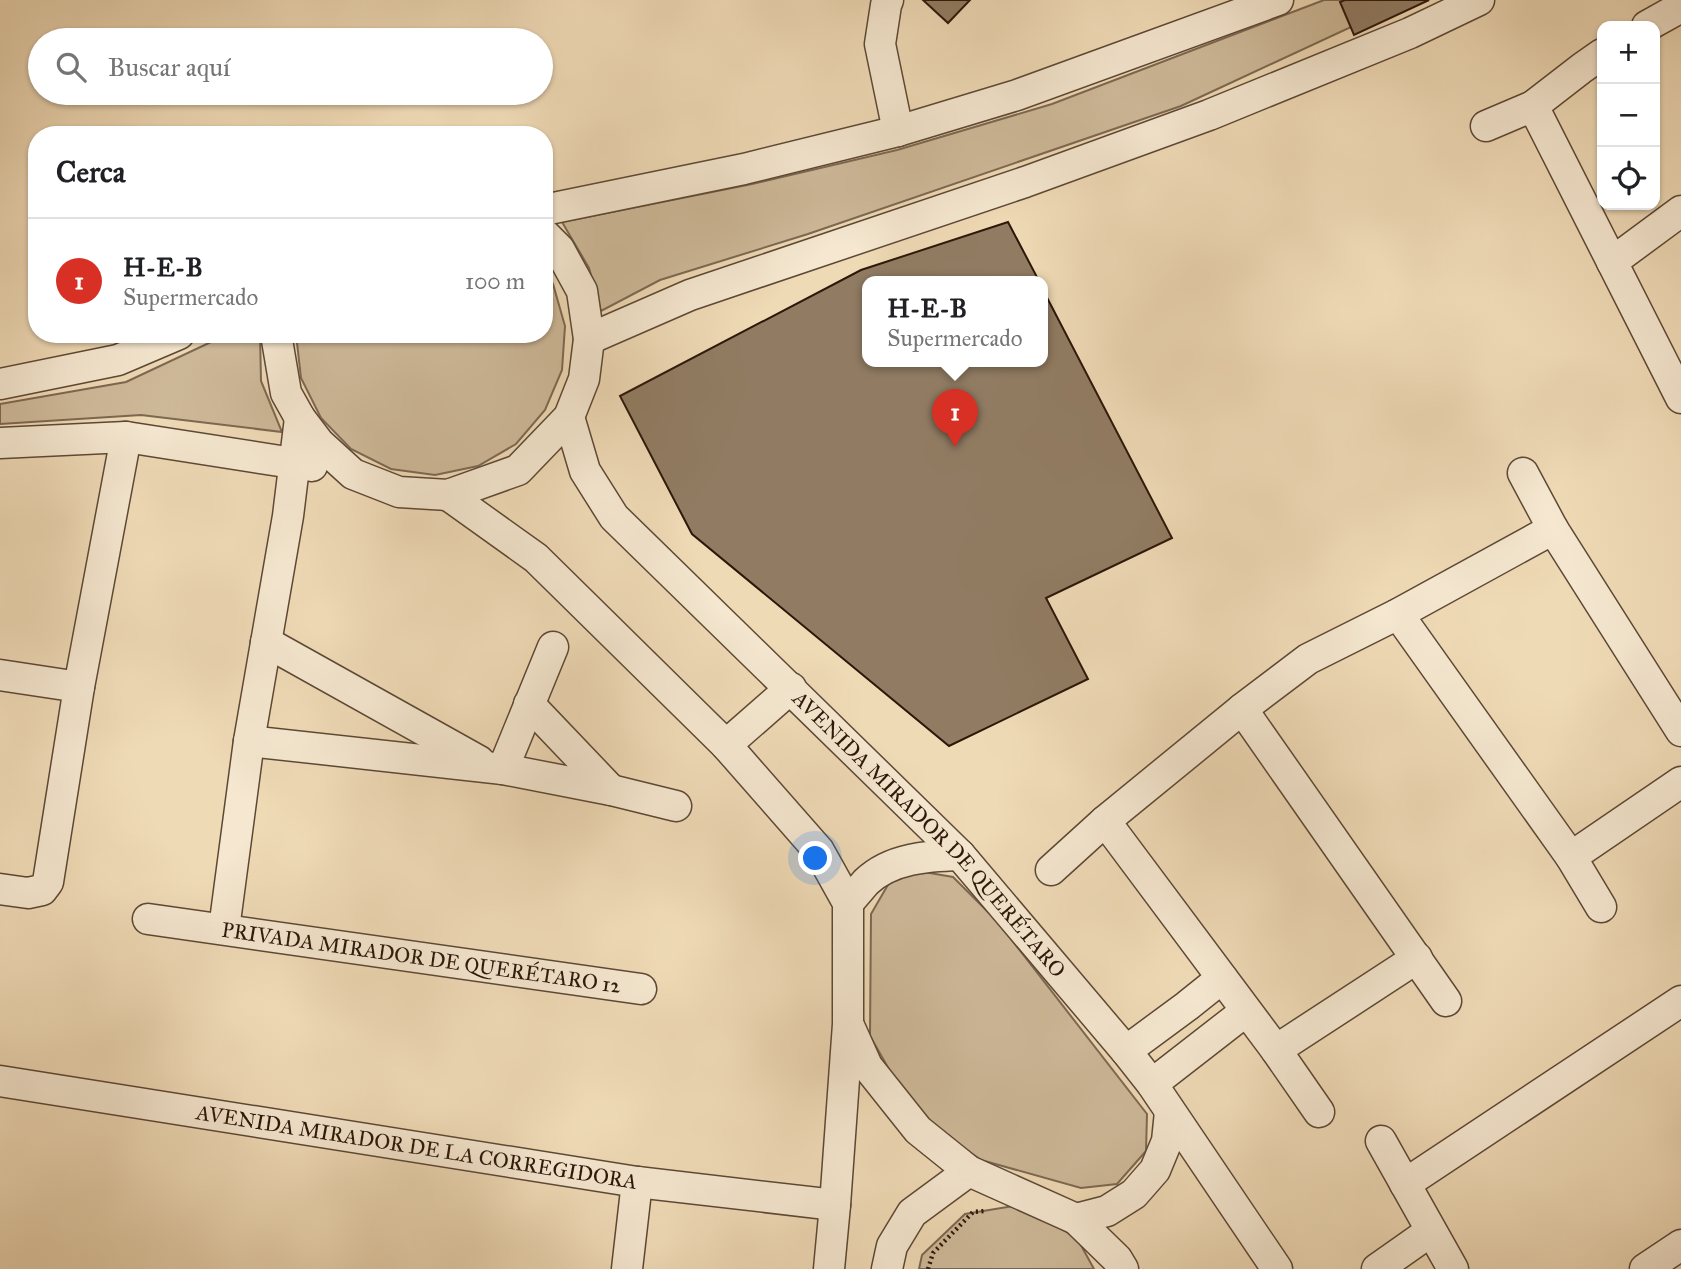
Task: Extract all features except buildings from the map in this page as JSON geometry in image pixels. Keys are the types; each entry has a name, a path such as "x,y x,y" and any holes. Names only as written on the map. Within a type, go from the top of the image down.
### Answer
{"street":[{"path":"888,0 880,44 898,131"},
{"path":"553,209 744,169 898,131 1017,95 1278,0"},
{"path":"589,339 690,295 1025,182 1209,116 1410,33 1479,0"},
{"path":"1656,21 1681,7"},
{"path":"1486,126 1533,106 1597,58"},
{"path":"1533,106 1681,398"},
{"path":"1612,262 1681,211"},
{"path":"0,443 126,437 353,474 398,492 448,495 518,470 569,417 584,379 589,339 582,291 559,248 553,242"},
{"path":"0,384 118,360 158,343"},
{"path":"277,343 286,393 300,418 318,443 353,474"},
{"name":"AVENIDA MIRADOR DE QUERÉTARO","path":"569,417 585,471 614,517 960,855 1152,1084 1277,1269"},
{"name":"PRIVADA MIRADOR DE QUERÉTARO 12","path":"300,418 288,516 249,741 224,929 641,989"},
{"path":"0,889 28,893 42,890 48,882 79,687 126,437"},
{"path":"1523,473 1553,528 1681,731"},
{"path":"448,495 536,558 726,744 819,851 848,903 848,1024 829,1269"},
{"path":"1051,870 1105,821 1308,659 1398,614 1553,528"},
{"path":"1398,614 1572,857 1601,907"},
{"path":"266,642 498,768"},
{"path":"498,768 553,647"},
{"path":"0,675 79,687"},
{"path":"726,744 791,688"},
{"path":"528,704 611,790"},
{"path":"1242,709 1446,1001"},
{"path":"249,741 498,768 676,806"},
{"path":"1572,857 1681,782"},
{"path":"1105,821 1319,1112"},
{"path":"848,903 868,880 892,865 928,856 960,855"},
{"path":"148,919 224,929"},
{"path":"1276,1050 1417,958"},
{"path":"1126,1051 1222,978"},
{"path":"1405,1184 1681,1001"},
{"path":"1152,1084 1246,1011"},
{"path":"848,1024 867,1066 918,1130 969,1171 1076,1219 1117,1258 1123,1269"},
{"name":"AVENIDA MIRADOR DE LA CORREGIDORA","path":"0,1081 638,1182 835,1205"},
{"path":"1076,1219 1107,1211 1134,1194 1159,1160 1167,1141 1170,1112"},
{"path":"1381,1142 1453,1269"},
{"path":"887,1269 892,1246 912,1213 969,1171"},
{"path":"627,1269 638,1182"},
{"path":"1377,1269 1431,1231"},
{"path":"1644,1269 1681,1245"}],"path":[{"path":"928,1269 933,1253 973,1212 987,1211"}],"shaded area":[{"path":"1324,0 1409,0 1181,106 808,234 660,280 601,311 589,268 562,222 752,184 897,150 1052,104"},
{"path":"553,284 565,326 562,370 545,410 516,444 478,466 435,475 391,469 351,449 321,418 301,378 297,343 553,343"},
{"path":"209,343 260,343 261,381 282,432 141,415 0,424 0,404 126,382"},
{"path":"918,871 953,877 997,921 1147,1114 1146,1151 1117,1184 1081,1188 981,1160 914,1113 870,1036 871,914 889,883"},
{"path":"1019,1205 1077,1238 1094,1269 919,1269 922,1255 965,1214"}],"place":[{"name":"H-E-B","path":"955,447"}]}
